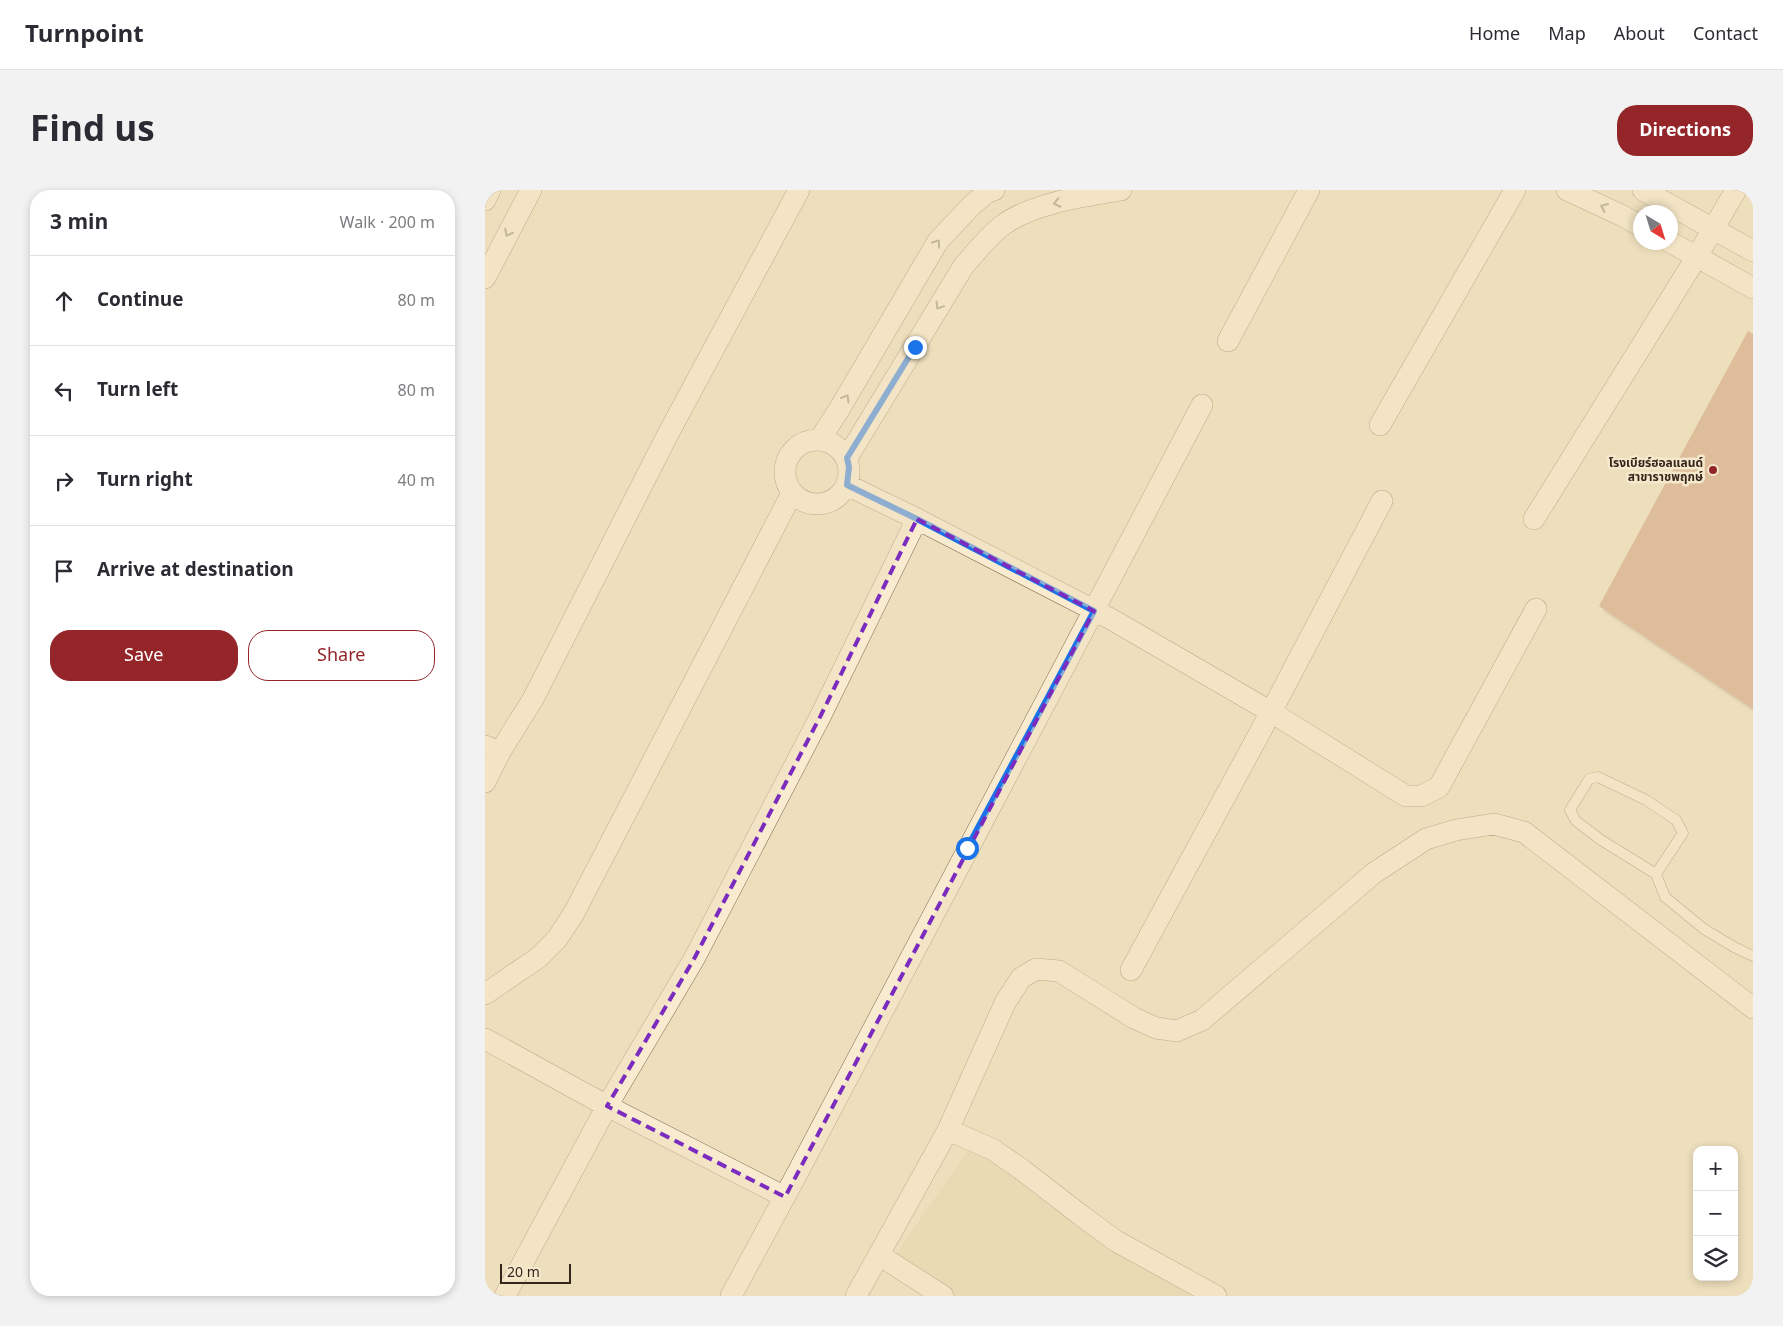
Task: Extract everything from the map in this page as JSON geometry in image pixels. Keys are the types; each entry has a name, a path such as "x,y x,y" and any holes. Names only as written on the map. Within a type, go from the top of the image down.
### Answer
{"street":[{"path":"485,200 490,190"},
{"path":"485,278 531,190"},
{"path":"485,782 493,749 533,698 673,425 799,190"},
{"path":"820,439 850,392 937,240 973,204 988,192 994,190"},
{"path":"1228,341 1309,190"},
{"path":"1380,425 1515,190"},
{"path":"1567,190 1633,222"},
{"path":"1643,190 1753,252"},
{"path":"1534,519 1736,190"},
{"path":"847,458 963,267 987,239 1003,225 1024,212 1112,191"},
{"path":"1678,247 1753,288"},
{"path":"731,1296 1202,405"},
{"path":"820,439 833,443 847,458 849,467 847,485 841,494 832,501 822,504 811,504 801,500 793,493 786,483 785,472 787,460 793,450 803,443 820,439"},
{"path":"847,485 1111,619 1271,712 1406,796 1421,796 1439,787 1536,609"},
{"path":"485,994 538,958 557,939 574,913 793,493"},
{"path":"1131,970 1271,712 1382,501"},
{"path":"505,1296 607,1106 695,959 821,715 917,519"},
{"path":"856,1296 949,1130 1005,1004 1021,978 1036,969 1059,970 1134,1018 1156,1028 1177,1030 1202,1020 1374,873 1426,839 1456,830 1494,824 1524,832 1753,1008"},
{"path":"485,1039 607,1106 785,1197"},
{"path":"949,1130 992,1149 1116,1241 1216,1296"},
{"path":"879,1255 943,1296"}],"lane":[{"path":"1656,874 1683,833 1676,820 1646,800 1598,777 1589,779 1570,810 1577,821 1601,840 1656,874 1665,897 1704,929 1734,948 1753,956"}],"highlighted area":[{"path":"917,519 1094,611 785,1197 607,1106 694,959 821,715"}],"shaded area":[{"path":"974,1142 1229,1296 938,1296 893,1258"}],"building":[{"name":"โรงเบียร์ฮอลแลนด์ สาขาราชพฤกษ์","path":"1748,331 1753,334 1753,709 1599,606"}],"place":[{"name":"โรงเบียร์ฮอลแลนด์ สาขาราชพฤกษ์","path":"1713,470"}],"route":[{"path":"915,347 847,458 849,476 847,485 917,519 1094,611 967,848"}]}
